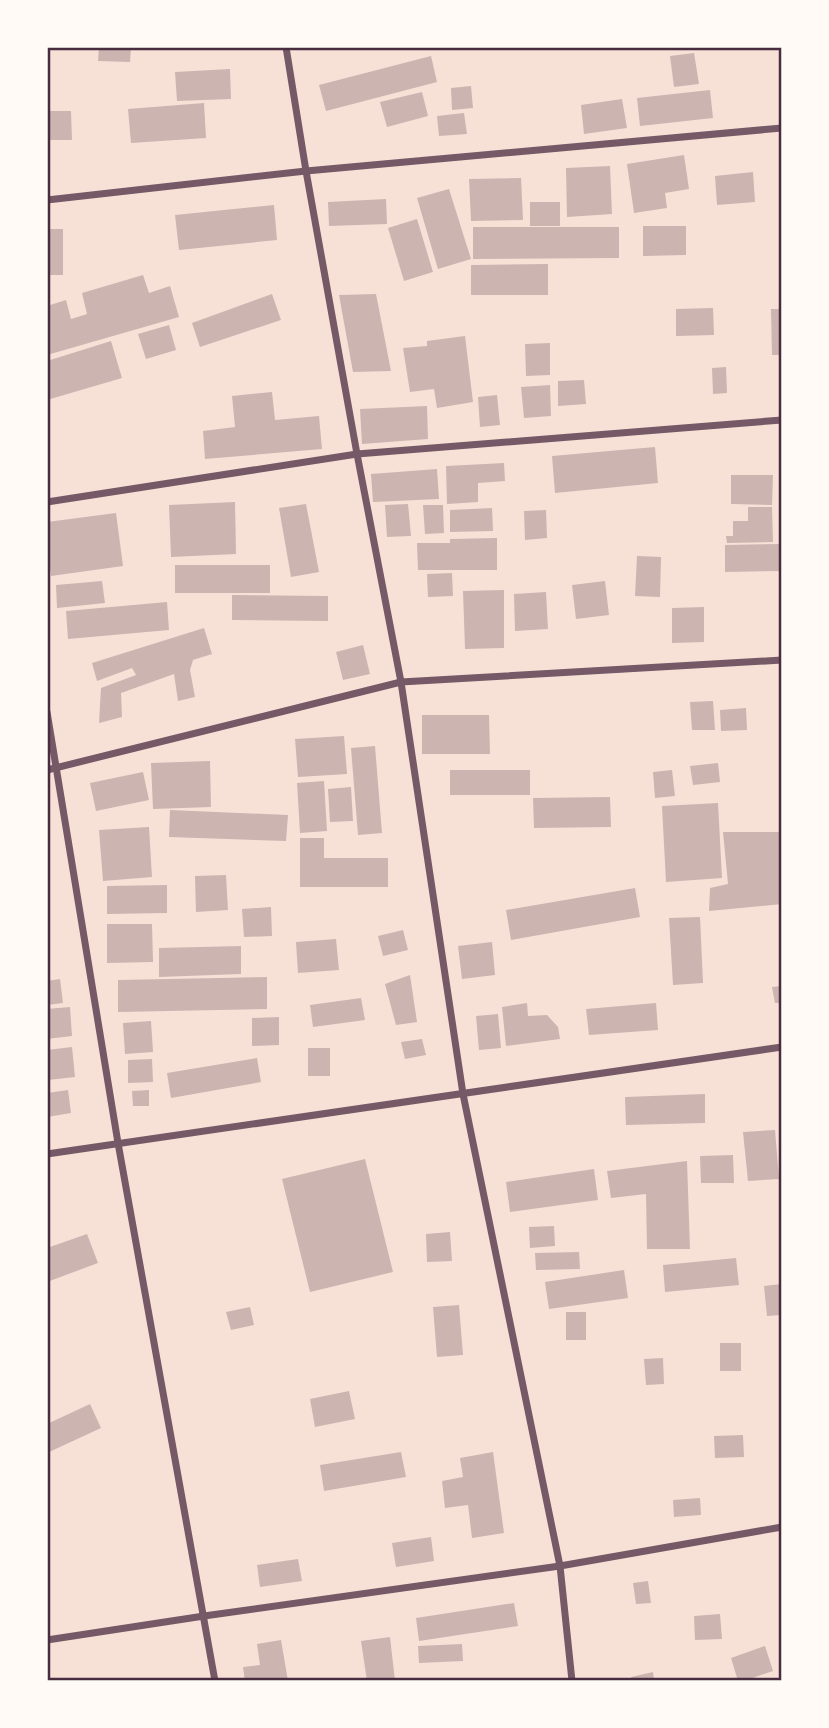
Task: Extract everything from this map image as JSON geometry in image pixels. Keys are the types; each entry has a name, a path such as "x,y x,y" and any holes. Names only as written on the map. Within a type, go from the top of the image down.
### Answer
{"street":[{"path":"286,47 357,454 401,682 463,1094 560,1566 572,1681"},
{"path":"47,200 306,172 782,128"},
{"path":"47,502 357,454 782,420"},
{"path":"51,769 401,682 782,660"},
{"path":"47,712 51,769 215,1681"},
{"path":"47,1154 782,1047"},
{"path":"47,1640 560,1566 782,1527"}],"building":[{"path":"99,47 131,47 130,62 98,61"},
{"path":"694,53 699,84 674,87 670,56"},
{"path":"431,56 437,82 326,111 319,85"},
{"path":"230,69 231,99 177,101 175,72"},
{"path":"471,86 473,108 452,110 451,88"},
{"path":"710,90 713,118 640,126 637,98"},
{"path":"422,92 428,116 387,127 380,102"},
{"path":"622,99 627,128 584,134 581,105"},
{"path":"204,103 206,138 131,143 128,109"},
{"path":"47,111 71,111 72,140 47,140"},
{"path":"464,113 467,134 439,136 437,116"},
{"path":"684,155 689,189 665,193 667,208 634,213 627,164"},
{"path":"610,166 612,214 567,217 566,168"},
{"path":"753,172 755,202 717,205 715,176"},
{"path":"521,178 523,220 471,221 469,179"},
{"path":"449,189 471,259 438,269 417,198"},
{"path":"386,199 387,224 329,226 328,202"},
{"path":"530,202 560,202 560,226 530,226"},
{"path":"274,205 277,240 179,250 175,215"},
{"path":"417,219 433,272 404,281 388,228"},
{"path":"643,226 686,226 686,255 643,256"},
{"path":"473,227 619,227 619,258 473,259"},
{"path":"47,229 63,229 63,275 47,275"},
{"path":"548,264 548,295 471,295 471,265"},
{"path":"143,275 149,293 170,286 179,317 47,355 47,306 66,300 71,319 87,314 82,293"},
{"path":"272,294 281,320 200,347 192,323"},
{"path":"376,294 391,371 353,372 339,295"},
{"path":"713,308 714,335 676,336 676,309"},
{"path":"771,309 782,309 782,355 772,355"},
{"path":"169,325 176,350 146,359 138,334"},
{"path":"465,336 473,402 437,408 434,389 410,392 403,348 427,346 427,341"},
{"path":"111,341 122,378 47,400 47,361"},
{"path":"550,343 550,375 526,376 525,344"},
{"path":"726,367 727,393 713,394 712,368"},
{"path":"584,380 586,404 558,406 558,381"},
{"path":"550,385 551,416 524,418 521,387"},
{"path":"272,392 275,420 319,416 322,449 205,459 203,431 235,427 232,396"},
{"path":"497,395 500,425 480,427 478,397"},
{"path":"427,406 428,439 362,444 360,409"},
{"path":"655,447 658,483 555,493 552,456"},
{"path":"504,463 505,481 478,483 478,502 447,504 446,466"},
{"path":"437,469 439,499 373,502 371,474"},
{"path":"731,475 773,475 772,505 731,504"},
{"path":"235,502 236,554 171,557 169,505"},
{"path":"306,504 319,572 291,577 279,508"},
{"path":"408,504 411,536 387,537 385,505"},
{"path":"423,505 443,505 444,533 425,534"},
{"path":"748,507 772,507 773,542 727,543 726,536 733,536 733,521 748,521"},
{"path":"492,508 493,531 450,532 450,510"},
{"path":"546,510 547,538 525,540 524,511"},
{"path":"116,513 123,566 51,576 47,522"},
{"path":"497,538 497,570 418,570 417,543"},
{"path":"782,544 782,571 725,572 725,545"},
{"path":"637,556 661,557 660,597 635,596"},
{"path":"175,565 270,565 270,593 175,593"},
{"path":"452,573 453,596 428,597 427,574"},
{"path":"102,581 105,603 57,608 56,585"},
{"path":"605,581 609,615 576,619 572,585"},
{"path":"504,590 504,648 465,649 463,591"},
{"path":"546,592 548,629 515,631 514,594"},
{"path":"232,595 328,596 328,621 232,620"},
{"path":"167,602 169,630 68,639 66,611"},
{"path":"704,607 704,642 672,643 672,608"},
{"path":"204,628 212,654 193,660 190,670 195,697 178,701 174,674 121,693 122,717 99,723 101,688 136,675 132,668 97,681 92,663"},
{"path":"363,645 370,674 343,680 336,652"},
{"path":"713,701 715,730 692,730 690,702"},
{"path":"746,708 747,730 721,731 720,710"},
{"path":"422,715 489,715 490,754 422,754"},
{"path":"344,736 347,774 298,777 295,739"},
{"path":"375,746 382,833 358,835 351,748"},
{"path":"210,761 211,807 153,809 151,763"},
{"path":"718,763 720,782 693,785 690,766"},
{"path":"450,770 530,770 530,795 450,795"},
{"path":"672,770 675,796 655,798 653,772"},
{"path":"143,772 149,800 96,811 90,783"},
{"path":"324,781 327,831 300,833 297,783"},
{"path":"351,787 353,821 330,822 328,789"},
{"path":"610,797 611,827 534,828 533,798"},
{"path":"718,803 722,878 666,882 662,806"},
{"path":"170,810 288,815 286,841 169,837"},
{"path":"149,827 152,877 103,881 99,830"},
{"path":"723,832 782,832 782,904 709,911 710,888 728,884"},
{"path":"300,838 324,838 324,858 388,858 388,887 300,887"},
{"path":"226,875 228,910 196,912 195,876"},
{"path":"167,885 167,913 107,914 107,886"},
{"path":"635,888 640,917 511,940 506,910"},
{"path":"271,907 272,936 244,937 242,909"},
{"path":"700,917 703,983 673,985 669,918"},
{"path":"107,924 152,924 153,962 107,963"},
{"path":"403,930 408,950 383,956 378,936"},
{"path":"336,939 339,970 298,973 296,942"},
{"path":"492,942 495,975 462,979 458,946"},
{"path":"241,946 241,974 159,977 159,948"},
{"path":"410,975 417,1022 396,1025 385,984"},
{"path":"267,977 267,1009 118,1012 118,980"},
{"path":"60,979 63,1003 47,1005 47,981"},
{"path":"782,986 782,1003 775,1003 772,987"},
{"path":"361,998 365,1020 313,1027 310,1005"},
{"path":"527,1003 528,1016 547,1015 558,1027 560,1039 506,1046 502,1007"},
{"path":"656,1003 658,1030 589,1035 586,1009"},
{"path":"70,1007 72,1036 47,1039 47,1009"},
{"path":"498,1014 501,1048 479,1050 476,1016"},
{"path":"279,1017 279,1045 252,1046 252,1018"},
{"path":"151,1021 153,1052 125,1054 123,1023"},
{"path":"422,1039 426,1055 405,1059 401,1042"},
{"path":"72,1047 75,1077 48,1080 47,1050"},
{"path":"308,1048 330,1048 330,1076 308,1076"},
{"path":"257,1058 261,1082 171,1098 167,1073"},
{"path":"152,1059 153,1082 128,1083 128,1060"},
{"path":"68,1090 71,1113 47,1117 47,1093"},
{"path":"149,1090 149,1106 133,1106 132,1091"},
{"path":"705,1094 705,1123 626,1125 625,1097"},
{"path":"775,1130 779,1179 748,1181 743,1132"},
{"path":"733,1155 734,1183 701,1183 700,1156"},
{"path":"365,1159 393,1272 310,1292 282,1179"},
{"path":"687,1161 690,1249 647,1249 646,1194 611,1198 607,1171"},
{"path":"594,1169 598,1200 510,1212 506,1182"},
{"path":"554,1226 555,1246 530,1248 529,1227"},
{"path":"450,1232 452,1261 427,1262 426,1234"},
{"path":"87,1234 98,1263 47,1282 47,1248"},
{"path":"579,1252 580,1269 536,1270 535,1253"},
{"path":"736,1258 739,1285 665,1292 663,1265"},
{"path":"624,1270 628,1298 549,1309 545,1282"},
{"path":"782,1284 782,1315 767,1316 764,1286"},
{"path":"459,1305 463,1355 437,1357 433,1307"},
{"path":"250,1307 254,1325 231,1330 226,1312"},
{"path":"566,1312 586,1312 586,1340 566,1340"},
{"path":"720,1343 741,1343 741,1371 720,1371"},
{"path":"663,1358 664,1384 646,1385 644,1359"},
{"path":"349,1391 355,1419 315,1427 310,1399"},
{"path":"90,1404 101,1428 47,1453 47,1424"},
{"path":"743,1435 744,1457 715,1458 714,1436"},
{"path":"401,1452 406,1477 324,1491 320,1465"},
{"path":"493,1452 504,1533 472,1538 468,1505 445,1508 442,1481 463,1477 460,1458"},
{"path":"700,1498 701,1515 674,1517 673,1500"},
{"path":"431,1537 434,1561 396,1567 392,1543"},
{"path":"298,1559 302,1581 260,1587 257,1565"},
{"path":"648,1581 651,1603 636,1604 633,1583"},
{"path":"514,1603 518,1626 419,1641 416,1618"},
{"path":"720,1614 722,1639 695,1640 694,1616"},
{"path":"390,1637 395,1681 367,1681 361,1641"},
{"path":"281,1640 288,1681 245,1681 243,1667 260,1665 257,1644"},
{"path":"462,1644 463,1661 419,1663 418,1646"},
{"path":"765,1646 773,1671 738,1681 731,1658"},
{"path":"653,1672 654,1681 632,1681 631,1677"}]}
